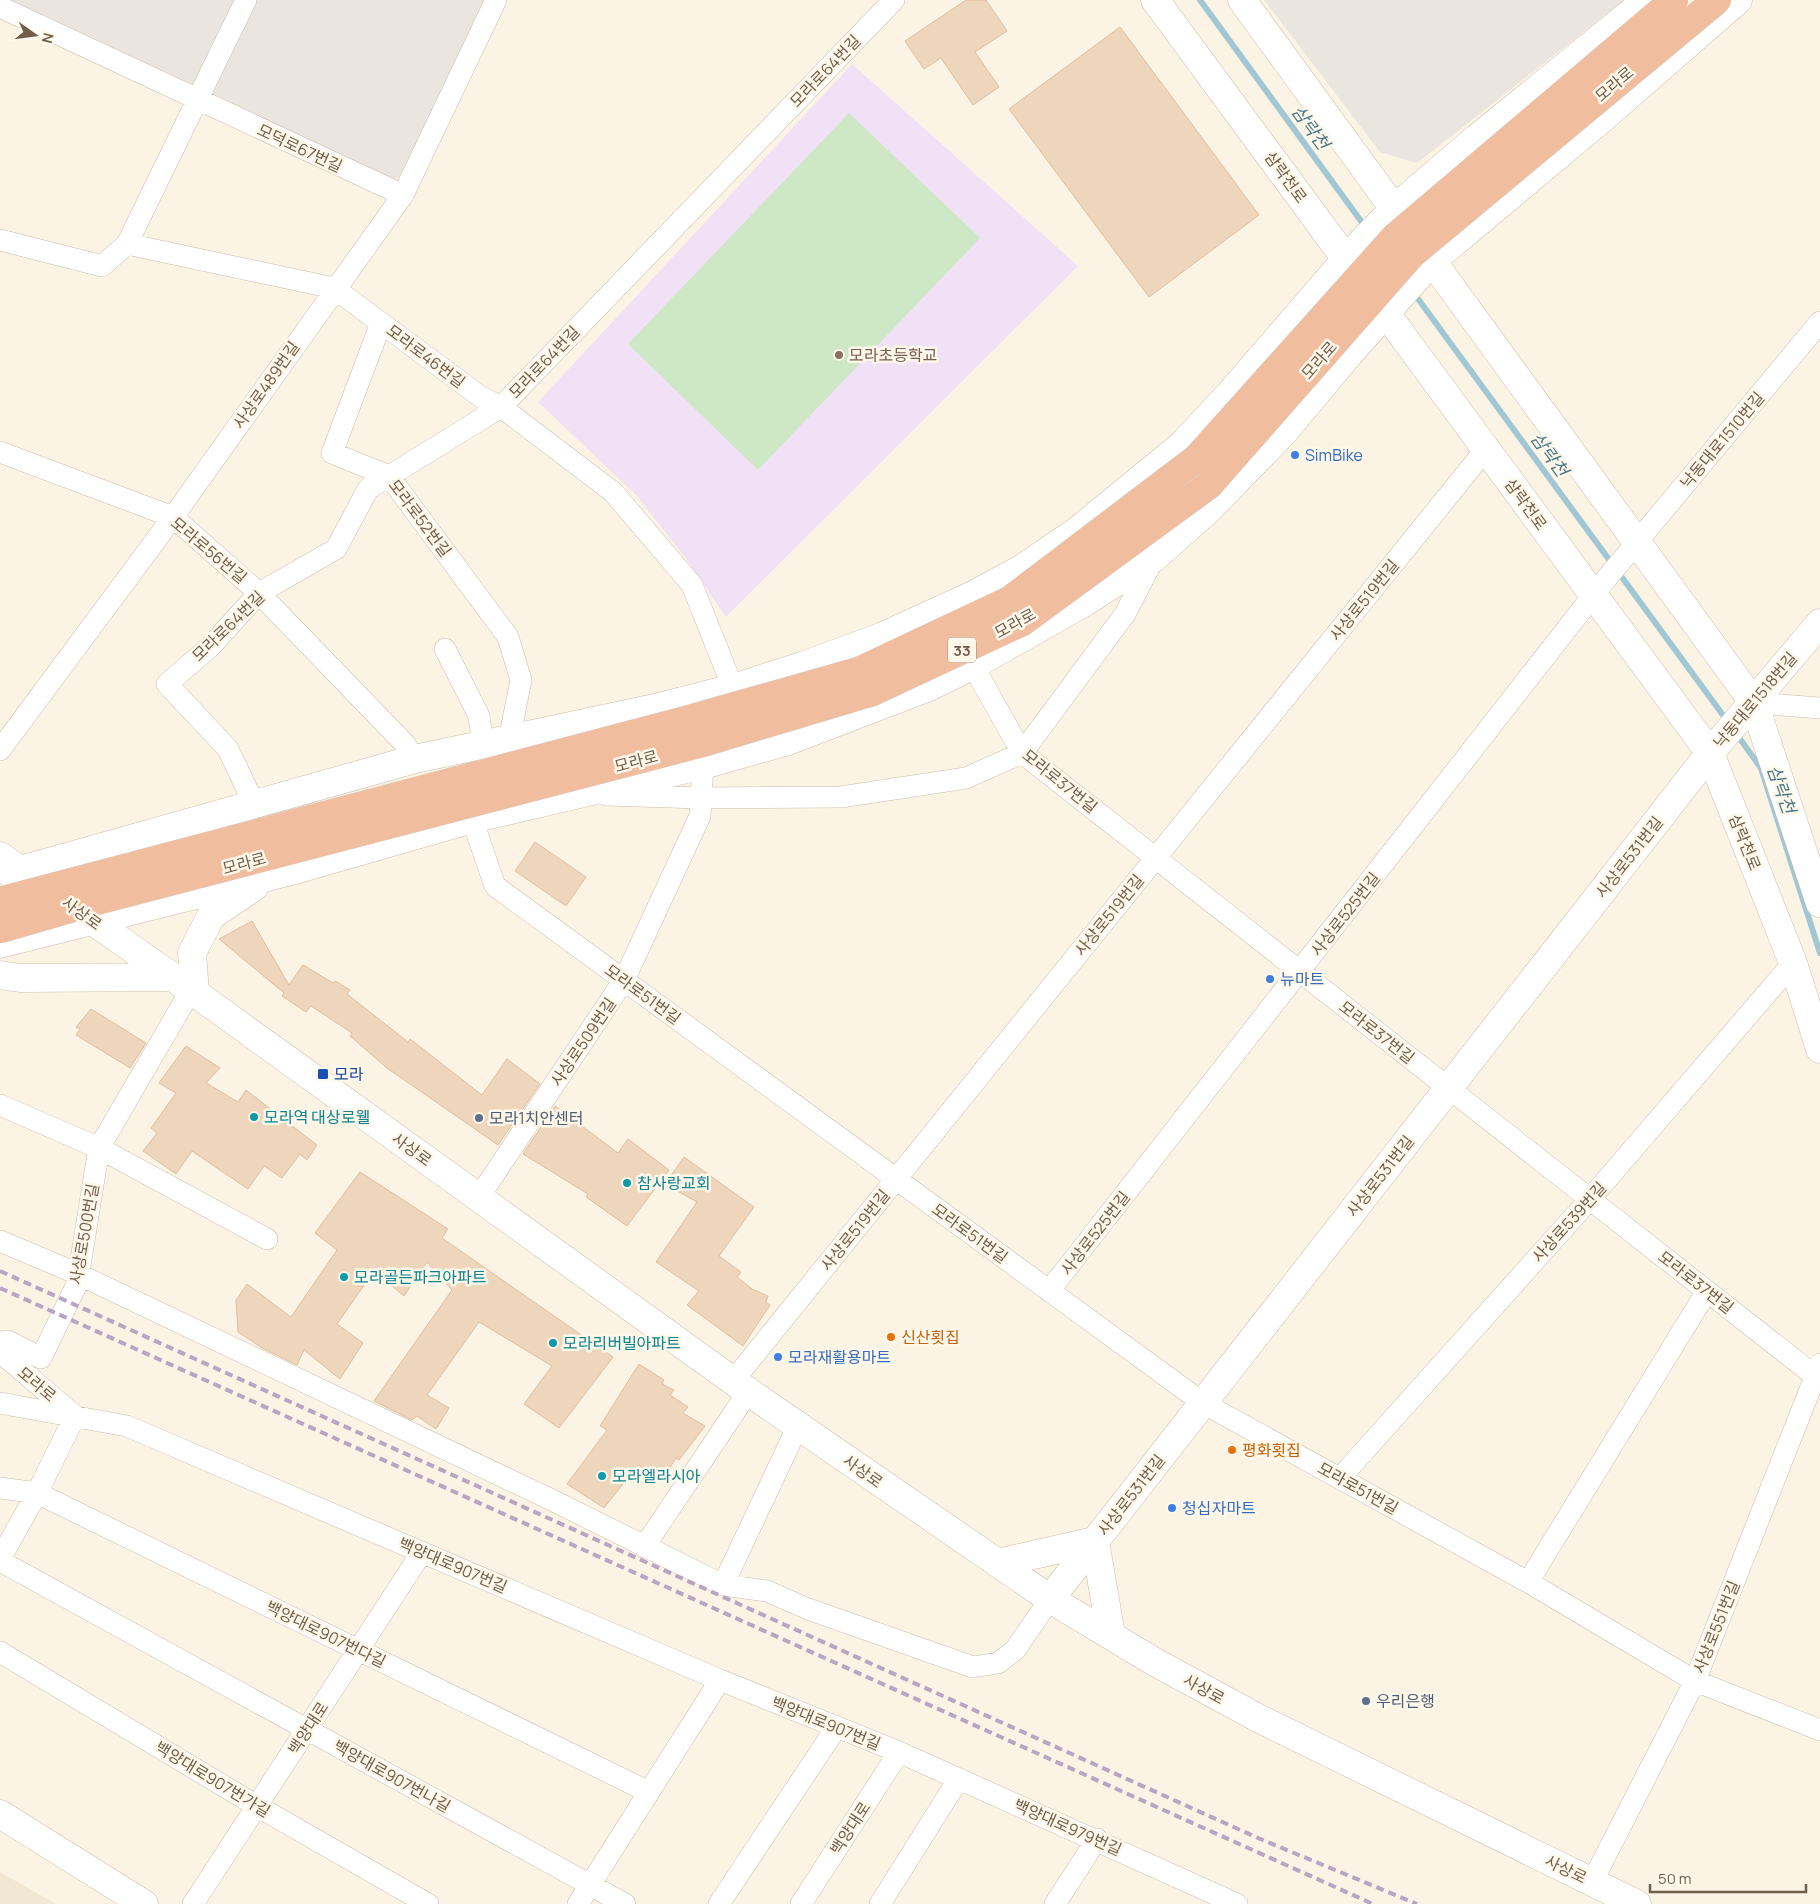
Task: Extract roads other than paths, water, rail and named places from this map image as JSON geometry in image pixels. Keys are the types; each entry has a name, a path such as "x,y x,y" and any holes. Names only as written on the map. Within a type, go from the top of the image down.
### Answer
{"highway":[{"name":"모라로","path":"0,901 686,720 859,671 1010,600 1197,458 1395,237 1674,0"},
{"name":"모라로","path":"0,929 100,900 721,738 872,692 1022,622 1208,485 1412,254 1717,0"}],"main road":[{"name":"삼락천로","path":"1155,0 1353,251 1392,304 1486,449 1598,590 1716,746 1793,963 1820,1049"},
{"path":"1242,0 1387,216 1747,710 1820,902"},
{"path":"7,867 254,804 414,759 483,746 654,708 733,688 802,666 881,637 1023,568 1061,541 1182,445 1235,388 1353,251 1387,216 1477,138 1648,0"},
{"name":"모라로","path":"0,944 270,876 472,819 703,765 788,741 929,687 972,666 1086,602 1154,558 1210,508 1283,433 1392,304 1425,268 1604,117 1738,0"},
{"name":"낙동대로1518번길","path":"1716,746 1820,623"},
{"name":"사상로531번길","path":"1050,1599 1716,746"},
{"name":"사상로","path":"7,867 91,920 187,987 740,1386 1050,1599 1258,1718 1637,1904"},
{"path":"0,975 20,978 187,987 192,953 211,916 270,876"},
{"path":"998,1563 1095,1541 1111,1635"},
{"path":"0,1814 144,1904"}],"street":[{"path":"0,240 102,266 127,244 246,0"},
{"name":"사상로489번길","path":"0,750 173,517 334,288 403,195 496,0"},
{"name":"모라로64번길","path":"254,804 228,749 167,684 210,647 259,593 336,549 368,489 501,407 894,0"},
{"name":"모덕로67번길","path":"0,7 403,195"},
{"name":"모라로46번길","path":"127,244 334,288 481,397 501,407 613,492 692,585 733,688"},
{"name":"낙동대로1510번길","path":"1598,590 1820,322"},
{"name":"모라로52번길","path":"381,323 332,453 389,476 508,637 520,680 509,740"},
{"name":"사상로519번길","path":"740,1386 896,1179 1486,449"},
{"name":"모라로56번길","path":"0,452 173,517 259,593 405,744 414,759"},
{"path":"576,794 701,798 841,797 966,778 1022,753 1124,614 1154,558"},
{"name":"사상로525번길","path":"1049,1291 1598,590"},
{"name":"모라로37번길","path":"944,608 972,666 1022,753 1707,1291 1818,1370"},
{"path":"445,649 479,716 483,746"},
{"path":"1747,710 1820,708"},
{"name":"사상로509번길","path":"479,1197 624,980 700,816 703,765"},
{"name":"모라로51번길","path":"472,819 495,886 1203,1402 1528,1582 1695,1681 1820,1730"},
{"name":"사상로539번길","path":"1340,1478 1590,1199 1793,963"},
{"name":"사상로500번길","path":"0,1342 8,1341 41,1358 77,1284 99,1148 187,987"},
{"path":"0,1105 99,1148 267,1239"},
{"path":"0,1241 78,1274 554,1501 722,1584 768,1591 808,1609 973,1667 998,1663 1016,1650 1050,1599"},
{"path":"1528,1582 1707,1291"},
{"name":"모라로","path":"0,1352 75,1416"},
{"name":"사상로551번길","path":"1592,1882 1695,1681 1818,1370"},
{"path":"644,1547 740,1386"},
{"name":"백양대로907번길","path":"0,1402 127,1426 720,1680 898,1752"},
{"path":"0,1560 37,1493 75,1416"},
{"path":"722,1584 798,1426"},
{"name":"백양대로907번다길","path":"0,1488 37,1493 649,1792"},
{"name":"백양대로","path":"193,1904 422,1552"},
{"name":"백양대로907번나길","path":"0,1560 625,1904"},
{"name":"백양대로907번가길","path":"0,1652 257,1806 428,1904"},
{"path":"578,1904 720,1680"},
{"path":"719,1904 836,1728"},
{"name":"백양대로","path":"801,1904 898,1752"},
{"name":"백양대로979번길","path":"898,1752 1237,1904"},
{"path":"880,1904 958,1780"},
{"path":"1055,1904 1097,1840"}],"waterway":[{"name":"삼락천","path":"1200,0 1366,228"},
{"name":"삼락천","path":"1413,292 1728,722"},
{"name":"삼락천","path":"1735,732 1761,768 1820,953"}],"railway":[{"path":"0,1271 1258,1838 1417,1904"},
{"path":"0,1288 1373,1904"}],"place":[{"name":"모라초등학교","path":"839,355"},
{"name":"SimBike","path":"1295,455"},
{"name":"뉴마트","path":"1270,979"},
{"name":"모라","path":"323,1074"},
{"name":"모라역 대상로웰","path":"254,1117"},
{"name":"모라1치안센터","path":"479,1118"},
{"name":"참사랑교회","path":"627,1183"},
{"name":"모라골든파크아파트","path":"344,1277"},
{"name":"신산횟집","path":"891,1337"},
{"name":"모라리버빌아파트","path":"553,1343"},
{"name":"모라재활용마트","path":"778,1357"},
{"name":"평화횟집","path":"1232,1450"},
{"name":"모라엘라시아","path":"602,1476"},
{"name":"청십자마트","path":"1172,1508"},
{"name":"우리은행","path":"1366,1701"}]}
